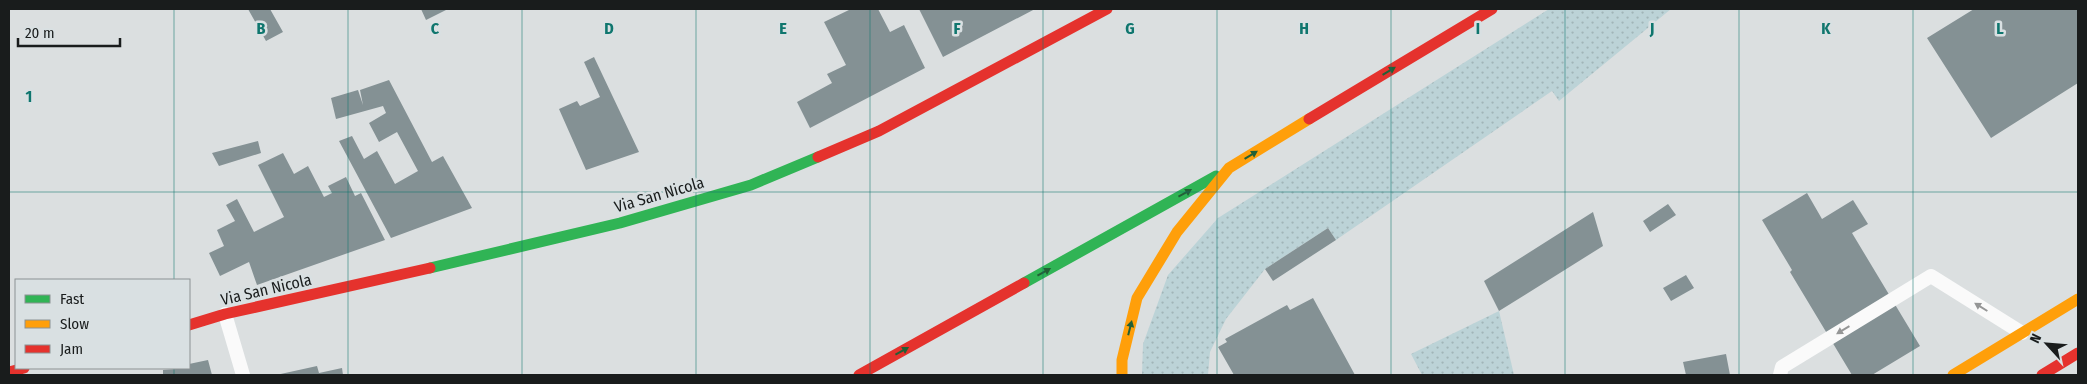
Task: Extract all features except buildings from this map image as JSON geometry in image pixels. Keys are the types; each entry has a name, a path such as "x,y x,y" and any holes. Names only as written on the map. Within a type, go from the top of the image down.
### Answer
{"main road":[{"name":"Via San Nicola","path":"190,325 225,314 457,262 600,227 751,185 879,131 1106,9"},
{"path":"859,375 1228,168 1492,9"},
{"path":"1122,375 1122,360 1137,298 1177,232 1228,168"},
{"path":"1953,375 2078,299"},
{"path":"2043,375 2078,353"}],"lane":[{"path":"1780,375 1782,367 1931,276 2022,333"},
{"path":"225,314 243,375"}],"shaded area":[{"path":"1549,9 1671,9 1559,101 1552,91 1336,240 1328,228 1265,269 1226,319 1210,352 1208,375 1142,375 1143,344 1168,275 1218,218"},
{"path":"1499,311 1514,375 1422,375 1411,354"}],"traffic: fast":[{"path":"430,268 620,223 751,185 818,157"},
{"path":"1024,283 1216,176"}],"traffic: slow":[{"path":"1122,375 1122,360 1137,298 1177,232 1229,168 1309,119"},
{"path":"1953,375 2078,299"}],"traffic: jam":[{"path":"818,157 879,131 1107,9"},
{"path":"1309,119 1492,9"},
{"path":"190,325 225,314 430,268"},
{"path":"859,375 1024,283"},
{"path":"2042,375 2078,353"},
{"path":"9,372 20,369"}]}
